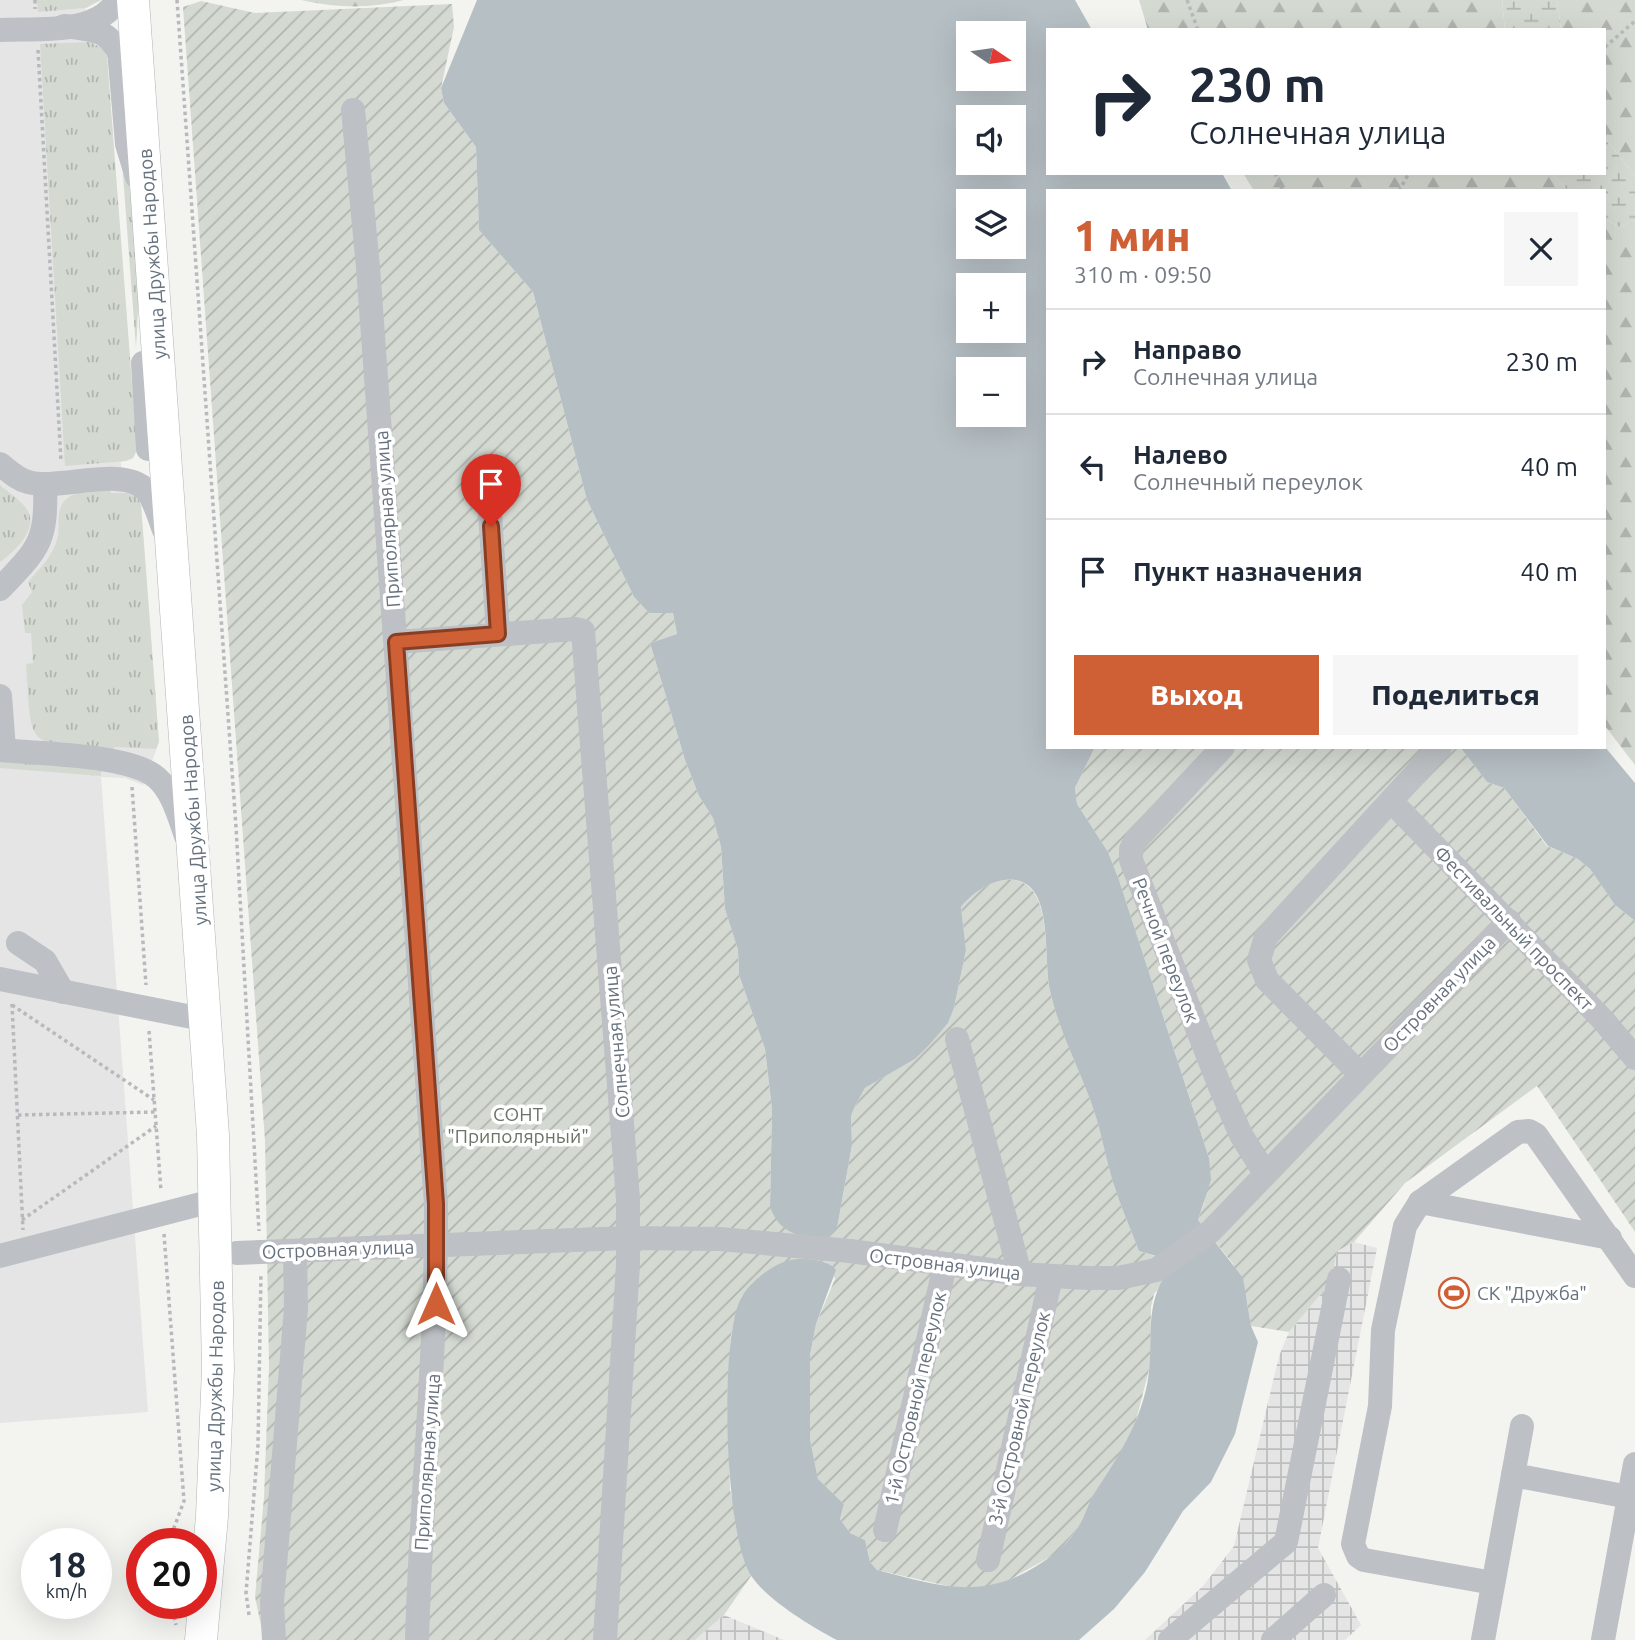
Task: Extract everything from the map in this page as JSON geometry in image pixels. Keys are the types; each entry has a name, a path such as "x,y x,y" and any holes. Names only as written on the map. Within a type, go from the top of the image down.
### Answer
{"main road":[{"name":"улица Дружбы Народов","path":"133,0 207,1020 216,1200 217,1406 190,1637"},
{"name":"улица Дружбы Народов","path":"153,0 229,1053 249,1253 222,1640"}],"lane":[{"path":"0,30 64,26 98,18 109,11 117,0"},
{"path":"64,26 100,32 112,40 119,50 141,114"},
{"path":"119,50 127,144 149,219"},
{"name":"Приполярная улица","path":"353,110 396,642 436,1245 435,1334 426,1447 417,1640"},
{"path":"148,449 143,364 154,284"},
{"path":"90,480 133,471 144,460 160,378"},
{"path":"0,464 23,481 53,476 133,482 145,488 173,553"},
{"path":"0,589 34,553 42,538 53,476"},
{"path":"151,497 160,598 181,662"},
{"path":"489,499 498,634"},
{"name":"Солнечная улица","path":"396,642 583,631 626,1171 628,1238 606,1640"},
{"path":"0,696 2,750 136,765 159,779 176,809 195,858"},
{"name":"Речной переулок","path":"1221,749 1136,840 1131,849 1132,860 1221,1089 1241,1135 1265,1173"},
{"path":"1361,1075 1267,980 1259,960 1266,937 1438,749"},
{"name":"Фестивальный проспект","path":"1391,801 1604,1020 1635,1058"},
{"path":"6,989 59,983 148,1009 207,1020 187,950 176,809"},
{"name":"Островная улица","path":"249,1253 628,1238 730,1239 1051,1277 1138,1275 1156,1270 1211,1231 1508,921"},
{"path":"52,941 59,983"},
{"path":"18,943 44,961 59,983"},
{"path":"957,1039 1020,1274"},
{"path":"1493,1583 1364,1560 1358,1556 1353,1544 1380,1406 1383,1330 1405,1226 1420,1202 1518,1132 1529,1131 1536,1135 1635,1276"},
{"path":"0,1256 216,1200"},
{"path":"1420,1202 1610,1238"},
{"path":"274,1640 272,1602 296,1308 295,1251"},
{"name":"1-й Островной переулок","path":"885,1530 945,1265"},
{"name":"3-й Островной переулок","path":"988,1560 1051,1277"},
{"path":"1170,1640 1286,1542 1339,1279"},
{"path":"1483,1640 1522,1426"},
{"path":"1583,1640 1604,1633 1635,1464"},
{"path":"1513,1475 1629,1497"},
{"path":"1273,1640 1324,1595"}],"path":[{"path":"177,0 236,827 249,1253 262,1328 258,1445 246,1593 250,1616"},
{"path":"1187,0 1197,28"},
{"path":"1606,46 1635,21"},
{"path":"37,40 53,476"},
{"path":"115,761 114,772 131,775 184,1501 174,1528"},
{"path":"6,989 12,1005 23,1231"},
{"path":"12,1005 154,1100"},
{"path":"18,1115 155,1112"},
{"path":"22,1220 156,1126"},
{"path":"180,1619 190,1637"}],"shaded area":[{"path":"0,0 101,0 85,9 87,41 107,57 137,450 133,458 121,462 122,492 128,493 141,505 159,742 143,785 125,778 101,777 148,1412 0,1423"},
{"path":"477,0 1075,0 1091,28 1046,28 1046,175 1223,175 1231,189 1046,189 1046,749 1094,749 1075,788 1077,804 1108,852 1119,880 1209,1158 1211,1180 1198,1220 1243,1278 1251,1326 1258,1342 1235,1434 1211,1482 1183,1511 1145,1572 1114,1609 1079,1640 837,1640 779,1604 752,1577 743,1556 730,1483 727,1394 730,1354 734,1320 741,1298 765,1273 781,1263 797,1259 823,1262 836,1270 816,1324 810,1355 810,1439 818,1479 844,1504 840,1519 850,1533 865,1540 870,1562 877,1570 919,1581 958,1587 995,1584 1015,1578 1052,1555 1075,1532 1094,1494 1126,1442 1138,1415 1147,1385 1154,1304 1164,1277 1156,1256 1139,1251 1116,1191 1092,1105 1059,1023 1051,995 1044,923 1037,896 1030,887 1012,880 992,883 961,907 966,950 954,1008 948,1023 915,1059 865,1088 855,1106 851,1116 852,1145 837,1228 829,1237 801,1235 786,1229 775,1217 770,1207 772,1109 765,1049 739,975 738,950 725,909 721,847 713,818 699,796 685,760 650,643 677,634 673,613 649,613 634,597 587,500 533,292 479,230 476,147 444,103 441,88"},
{"path":"1606,748 1635,783 1635,921 1615,905 1590,869 1578,859 1548,846 1504,788 1487,782 1462,749"},
{"path":"1354,1242 1377,1248 1318,1548 1361,1625 1345,1640 1145,1640 1203,1586 1234,1546 1279,1356 1289,1332 1331,1282 1337,1251"},
{"path":"724,1615 784,1640 695,1640"}],"green space":[{"path":"37,0 101,0 85,8 38,12"},
{"path":"301,0 404,0 353,6"},
{"path":"1139,0 1502,0 1505,28 1147,28"},
{"path":"1502,0 1557,0 1561,28 1505,28"},
{"path":"1557,0 1635,0 1635,176 1606,139 1606,28 1561,28"},
{"name":"СОНТ \"Приполярный\"","path":"201,1 255,13 452,4 454,27 441,88 444,103 476,147 479,230 533,292 587,500 634,597 649,613 673,613 677,634 650,643 685,760 699,796 713,818 721,847 725,909 738,950 739,975 765,1049 772,1109 770,1207 837,1228 852,1145 851,1116 855,1106 865,1088 915,1059 948,1023 954,1008 966,950 961,907 983,888 1002,880 1021,882 1036,896 1044,923 1049,983 1055,1009 1092,1105 1125,1216 1139,1251 1180,1264 1154,1294 1151,1307 1150,1366 1133,1432 1092,1498 1077,1530 1057,1553 1002,1584 981,1589 961,1589 877,1570 870,1562 865,1540 850,1533 840,1519 844,1504 818,1479 810,1439 810,1355 816,1324 835,1279 826,1262 798,1259 758,1279 741,1297 731,1335 727,1397 730,1490 751,1576 724,1615 695,1640 264,1640 255,1597 264,1497 269,1367 265,1141 183,7"},
{"path":"90,42 104,49 107,57 137,450 133,458 126,461 65,466 40,44"},
{"path":"1606,139 1635,176 1635,220 1620,227 1606,220 1606,189 1567,189 1552,175 1606,175"},
{"path":"121,149 137,248 136,348"},
{"path":"1244,175 1552,175 1567,189 1253,189"},
{"path":"1606,220 1620,227 1635,220 1635,765 1606,727"},
{"path":"0,485 25,507 30,523 24,538 0,562"},
{"path":"109,489 111,493 128,493 138,498 141,505 159,742 156,749 115,747 110,752 47,742 38,736 30,713 26,664 33,663 31,633 25,633 22,605 32,592 28,582 53,549 58,536 59,514 65,500 78,493"},
{"path":"1094,749 1462,749 1487,782 1504,788 1547,846 1578,859 1590,869 1615,905 1635,921 1635,1232 1537,1086 1405,1183 1354,1242 1337,1251 1331,1282 1289,1332 1251,1326 1247,1301 1233,1264 1198,1220 1204,1203 1209,1158 1119,880 1108,852 1077,804 1075,788"},
{"path":"0,758 101,768 101,776 0,768"}],"place":[{"name":"СК \"Дружба\"","path":"1454,1293"}],"route":[{"path":"436,1304 436,1204 396,642 498,634 491,526"}]}
